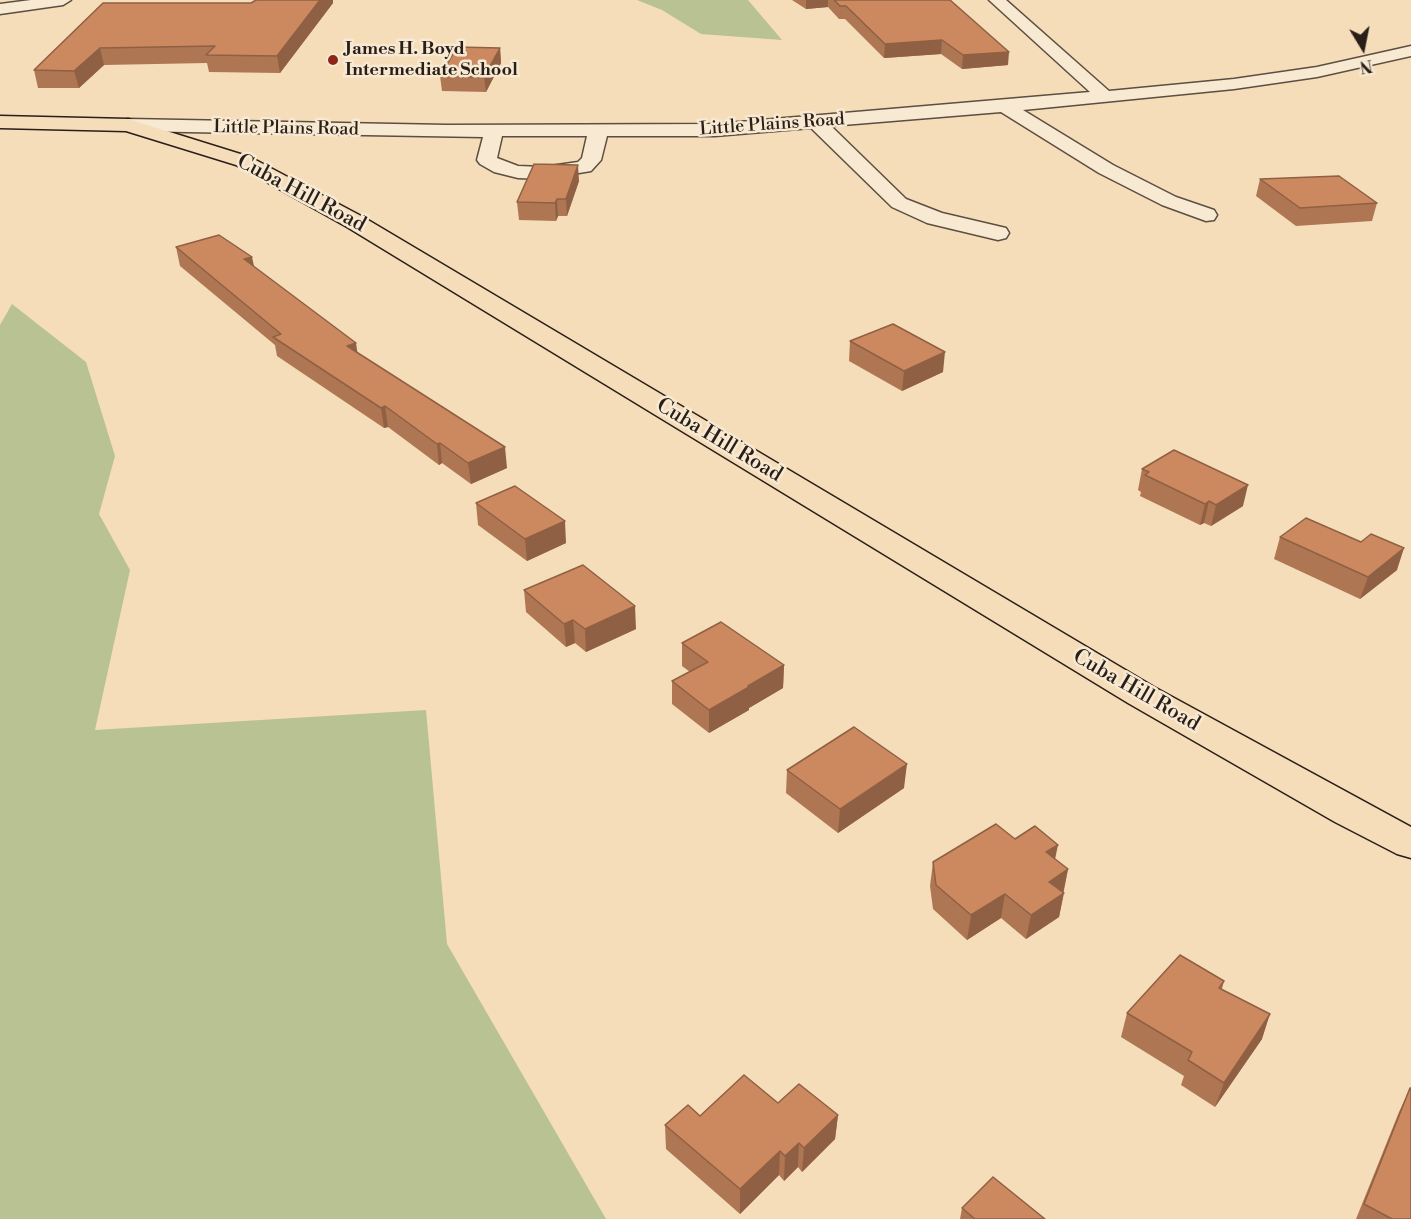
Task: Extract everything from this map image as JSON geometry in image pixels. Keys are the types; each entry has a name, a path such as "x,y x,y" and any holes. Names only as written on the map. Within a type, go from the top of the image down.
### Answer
{"main road":[{"name":"Cuba Hill Road","path":"0,122 128,125 243,160 355,222 1141,695 1349,812 1411,844"}],"street":[{"path":"0,9 63,0"},
{"path":"997,0 1106,97"},
{"name":"Little Plains Road","path":"128,125 494,132 715,130 1106,97 1281,77 1411,51"},
{"path":"1004,106 1106,169 1168,201 1206,215"},
{"path":"817,123 899,203 935,218 998,233"},
{"path":"494,132 487,160 501,168 518,172 543,173 584,168 591,160 598,132"}],"green space":[{"path":"637,0 748,0 782,40 701,34 662,10"},
{"path":"12,304 86,362 115,456 99,514 130,570 95,730 426,710 447,944 606,1219 0,1219 0,325"}],"building":[{"path":"256,0 320,0 277,56 206,55 215,46 100,48 74,71 34,70 103,3 251,3"},
{"path":"834,0 950,0 1009,52 963,55 942,40 885,44 846,6 840,6"},
{"path":"457,47 500,48 484,77 440,76"},
{"path":"534,164 578,165 566,199 557,199 555,203 517,202"},
{"path":"1339,176 1377,203 1300,208 1260,179"},
{"path":"219,235 252,257 244,259 356,343 347,346 505,447 468,463 440,443 437,444 385,406 381,408 273,337 281,334 176,247"},
{"path":"893,324 945,352 904,371 850,341"},
{"path":"1174,450 1248,485 1216,505 1209,501 1205,504 1145,475 1149,472 1142,469"},
{"path":"515,486 565,521 525,539 476,503"},
{"path":"1306,518 1361,542 1371,534 1404,548 1368,577 1280,537"},
{"path":"583,565 635,606 585,629 573,620 564,624 524,590"},
{"path":"721,622 784,665 709,710 672,681 708,662 682,643"},
{"path":"854,727 907,764 840,809 787,770"},
{"path":"996,824 1015,839 1035,826 1058,845 1046,852 1068,869 1049,882 1064,893 1031,915 1005,894 971,915 936,885 933,862"},
{"path":"1180,955 1224,981 1219,988 1270,1014 1224,1083 1188,1060 1192,1052 1127,1013"},
{"path":"744,1075 778,1103 799,1084 838,1115 804,1148 799,1143 785,1156 780,1151 740,1189 665,1125 688,1105 700,1116"},
{"path":"1410,1088 1411,1219 1392,1219 1364,1204"},
{"path":"993,1177 1045,1219 975,1219 962,1208"}],"place":[{"name":"James H. Boyd Intermediate School","path":"333,60"}]}
